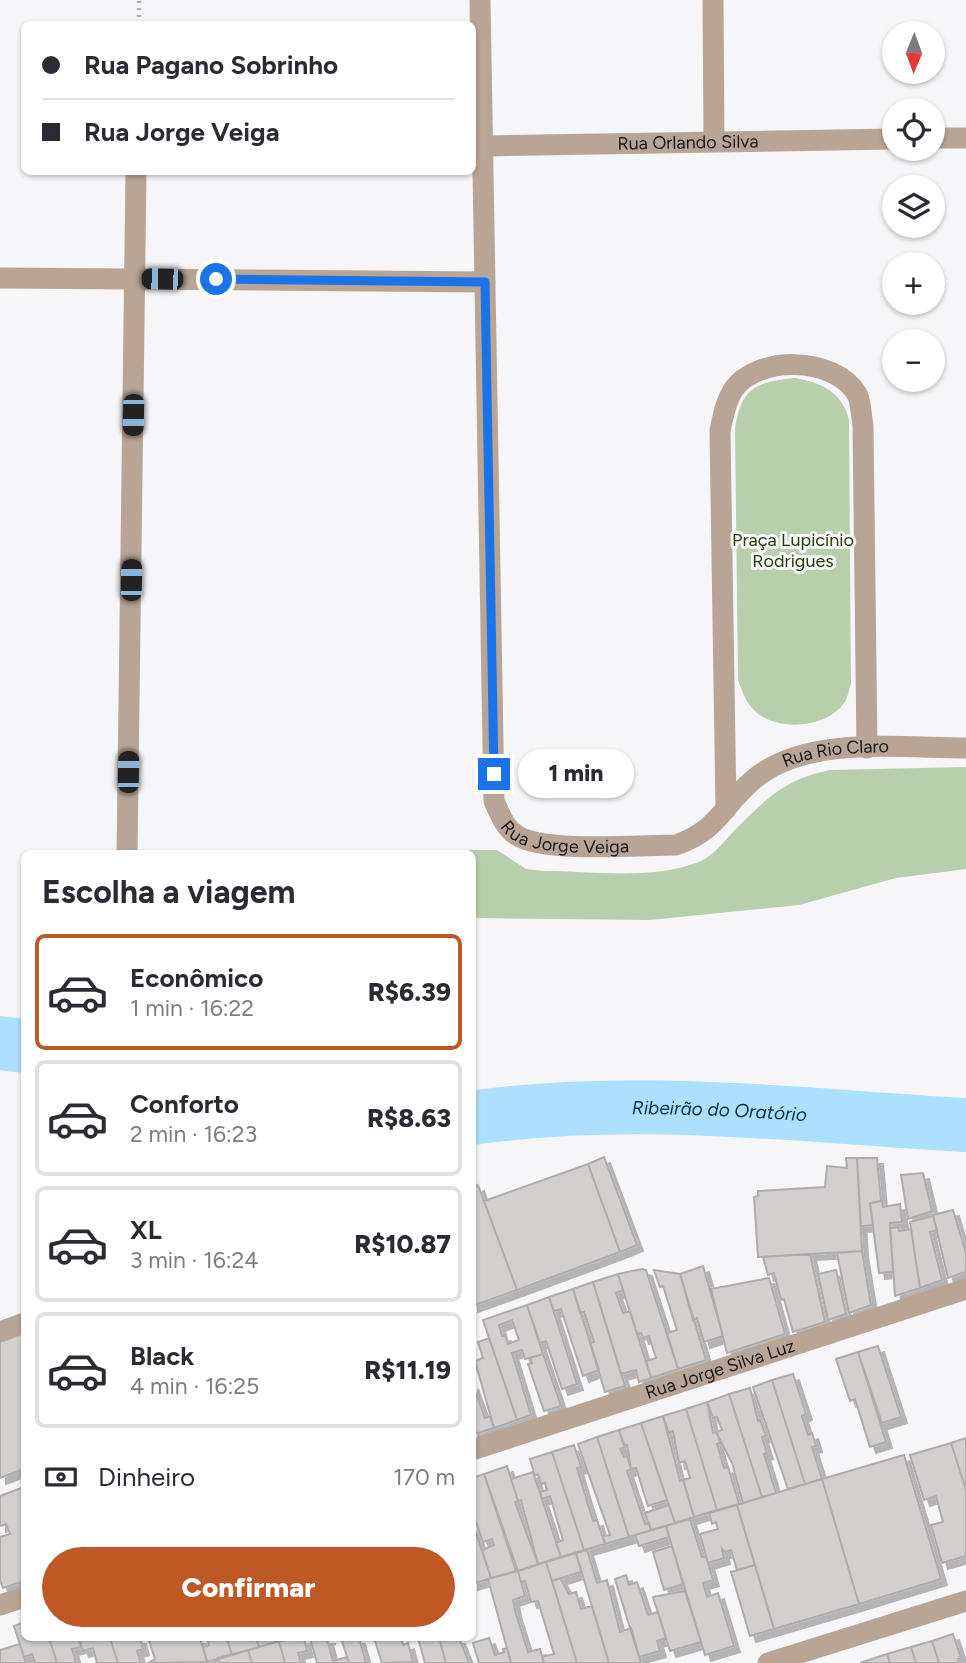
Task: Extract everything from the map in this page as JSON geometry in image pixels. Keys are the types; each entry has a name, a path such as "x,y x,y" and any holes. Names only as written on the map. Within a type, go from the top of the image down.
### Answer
{"street":[{"name":"Rua Jorge Veiga","path":"480,0 494,801 505,825 519,837 545,845 676,845 696,838 714,825 726,809"},
{"path":"713,0 714,141"},
{"path":"945,138 966,138"},
{"name":"Rua Orlando Silva","path":"482,146 882,139"},
{"path":"127,850 136,175"},
{"path":"0,278 485,282"},
{"path":"726,809 720,431 724,409 734,389 749,376 766,368 808,365 838,376 857,394 863,425 867,748"},
{"name":"Rua Rio Claro","path":"726,809 752,780 781,762 816,751 966,748"},
{"name":"Rua Jorge Silva Luz","path":"476,1449 966,1289"},
{"path":"0,1332 21,1324"},
{"path":"0,1605 21,1598"},
{"path":"768,1663 966,1601"}],"path":[{"path":"139,0 139,21"}],"green space":[{"name":"Praça Lupicínio Rodrigues","path":"795,378 822,386 836,395 849,420 851,684 846,700 838,710 827,717 815,722 788,724 774,722 753,709 738,680 735,429 741,404 752,390 770,382"},
{"path":"966,767 966,869 896,878 799,905 650,920 476,918 476,850 497,850 526,869 545,871 640,873 678,868 707,858 776,792 800,779 830,770"}],"building":[{"path":"604,1157 637,1245 620,1252 588,1164"},
{"path":"846,1158 857,1158 862,1251 758,1257 754,1197 758,1196 758,1191 825,1187 827,1166 847,1168"},
{"path":"857,1158 877,1158 881,1201 870,1203 873,1225 861,1226"},
{"path":"588,1164 620,1252 517,1290 484,1201"},
{"path":"923,1173 932,1211 908,1219 901,1175"},
{"path":"478,1185 517,1290 476,1305"},
{"path":"882,1201 883,1207 900,1204 902,1222 890,1223 893,1272 879,1273 870,1203"},
{"path":"953,1210 966,1253 966,1272 948,1278 933,1215"},
{"path":"933,1216 937,1230 930,1232 942,1280 920,1288 910,1222"},
{"path":"898,1227 899,1231 911,1229 920,1288 895,1296 890,1228"},
{"path":"862,1251 871,1305 849,1313 837,1253"},
{"path":"810,1254 825,1322 793,1332 774,1273 768,1275 763,1257"},
{"path":"703,1266 723,1336 704,1342 697,1318 693,1320 680,1274"},
{"path":"646,1270 678,1369 651,1378 646,1361 656,1358 649,1336 643,1338 641,1333 637,1334 618,1274"},
{"path":"654,1270 680,1274 706,1360 678,1369 667,1333 677,1330 663,1286 660,1287"},
{"path":"836,1270 846,1314 828,1320 818,1274"},
{"path":"618,1274 623,1290 616,1293 623,1313 630,1311 651,1378 639,1382 636,1370 621,1374 593,1282"},
{"path":"769,1278 785,1334 727,1353 711,1289"},
{"path":"593,1282 625,1386 605,1392 590,1343 594,1342 584,1312 580,1313 573,1289"},
{"path":"573,1289 599,1370 583,1376 561,1309 554,1311 549,1297"},
{"path":"549,1297 577,1384 562,1389 546,1341 540,1343 527,1305"},
{"path":"527,1305 543,1354 525,1359 522,1350 512,1353 531,1415 517,1420 483,1320","holes":["512,1320 519,1340 508,1344 499,1325"]},
{"path":"21,1332 21,1470 0,1478 0,1340"},
{"path":"489,1338 517,1420 494,1428 476,1365 476,1361 483,1358 478,1342"},
{"path":"878,1346 901,1417 882,1423 858,1352"},
{"path":"858,1352 886,1442 870,1447 855,1399 850,1401 836,1359"},
{"path":"543,1354 561,1406 544,1411 528,1364 532,1363 530,1358"},
{"path":"793,1374 806,1414 802,1416 808,1435 812,1433 816,1446 812,1447 822,1479 805,1484 772,1380"},
{"path":"772,1380 805,1484 788,1489 753,1387"},
{"path":"750,1388 758,1421 760,1420 766,1436 762,1437 767,1453 764,1454 776,1493 762,1497 729,1394"},
{"path":"476,1394 485,1418 490,1416 494,1428 476,1434"},
{"path":"729,1394 762,1497 743,1503 732,1463 716,1432 722,1430 717,1417 713,1418 707,1402"},
{"path":"707,1402 713,1433 717,1432 720,1443 717,1444 724,1468 728,1467 739,1504 717,1510 686,1409"},
{"path":"686,1409 717,1510 694,1517 683,1480 690,1478 685,1461 679,1463 673,1431 669,1433 663,1416"},
{"path":"663,1416 680,1481 683,1479 694,1517 675,1523 641,1423"},
{"path":"641,1423 667,1500 648,1506 636,1468 631,1469 627,1445 624,1446 619,1430"},
{"path":"619,1430 625,1447 620,1449 624,1457 627,1456 631,1469 627,1471 645,1524 649,1523 651,1530 629,1537 597,1437"},
{"path":"597,1437 629,1537 605,1544 603,1536 610,1535 578,1444"},
{"path":"966,1438 966,1490 951,1443"},
{"path":"951,1443 966,1490 966,1556 942,1563 931,1525 943,1522 936,1496 924,1500 910,1455"},
{"path":"574,1445 581,1467 577,1468 593,1521 597,1520 605,1544 584,1550 552,1452"},
{"path":"552,1452 584,1550 561,1557 556,1543 563,1540 550,1496 542,1499 540,1492 547,1490 545,1483 541,1484 538,1474 535,1476 530,1459"},
{"path":"904,1455 941,1579 859,1604 822,1479"},
{"path":"507,1466 518,1501 515,1502 538,1564 518,1571 484,1474"},
{"path":"533,1472 561,1557 538,1564 521,1500 518,1501 511,1479"},
{"path":"484,1474 516,1571 491,1578 482,1550 494,1545 492,1539 483,1542 476,1522 476,1477"},
{"path":"822,1479 859,1604 774,1629 737,1505"},
{"path":"21,1488 21,1582 3,1588 0,1580 0,1537 10,1534 6,1524 0,1526 0,1496"},
{"path":"669,1505 675,1523 651,1530 645,1513"},
{"path":"737,1505 755,1565 737,1570 731,1550 725,1552 722,1549 724,1558 708,1563 700,1534 718,1529 716,1522 712,1524 709,1513"},
{"path":"690,1519 702,1557 706,1556 713,1580 703,1583 707,1597 718,1593 734,1646 705,1655 666,1526"},
{"path":"666,1526 669,1537 639,1546 635,1535"},
{"path":"476,1533 491,1578 476,1583"},
{"path":"672,1546 683,1584 664,1590 653,1552"},
{"path":"587,1550 597,1583 607,1580 620,1632 631,1628 641,1663 609,1663 576,1553"},
{"path":"576,1553 581,1572 552,1581 546,1562"},
{"path":"546,1562 577,1663 544,1663 542,1657 554,1654 538,1601 531,1602 525,1581 521,1582 518,1571"},
{"path":"755,1565 774,1629 750,1636 731,1572"},
{"path":"518,1571 525,1596 513,1600 515,1611 528,1652 540,1649 544,1663 511,1663 488,1579"},
{"path":"626,1575 629,1585 637,1582 648,1615 658,1612 666,1638 657,1641 660,1651 639,1657 615,1579"},
{"path":"560,1578 569,1594 576,1592 581,1609 592,1606 609,1663 577,1663 552,1581"},
{"path":"685,1591 701,1642 670,1651 653,1597"},
{"path":"21,1623 21,1641 50,1641 57,1663 35,1663 32,1654 24,1657 14,1626"},
{"path":"953,1634 961,1658 958,1659 959,1663 939,1663 932,1641"},
{"path":"489,1638 495,1655 507,1648 511,1663 479,1663 473,1643"},
{"path":"50,1641 80,1641 81,1647 72,1649 76,1663 57,1663"},
{"path":"80,1641 111,1641 118,1663 97,1663 93,1648 83,1651"},
{"path":"111,1641 141,1641 143,1649 137,1651 141,1663 118,1663"},
{"path":"149,1641 201,1641 207,1662 148,1663 155,1659"},
{"path":"208,1641 228,1641 232,1655 207,1662 203,1647 209,1645"},
{"path":"228,1641 257,1641 259,1647 232,1655"},
{"path":"257,1641 278,1641 259,1647"},
{"path":"279,1641 305,1641 307,1651 298,1653 301,1663 285,1663"},
{"path":"279,1641 285,1663 252,1663 248,1650"},
{"path":"311,1641 328,1641 333,1661 347,1657 349,1663 317,1663"},
{"path":"342,1641 360,1641 366,1663 349,1663"},
{"path":"375,1641 402,1641 403,1645 408,1643 413,1662 382,1663"},
{"path":"419,1641 440,1641 446,1663 425,1663"},
{"path":"440,1641 460,1641 469,1663 446,1663"},
{"path":"932,1641 939,1663 916,1663 911,1647"},
{"path":"20,1644 26,1663 0,1663 0,1650"},
{"path":"911,1647 916,1663 890,1663 887,1654"},
{"path":"248,1650 252,1663 220,1663 218,1658"},
{"path":"887,1654 890,1663 860,1663"}],"waterway":[{"name":"Ribeirão do Oratório","path":"0,1043 21,1046"},
{"name":"Ribeirão do Oratório","path":"476,1118 534,1111 657,1107 966,1125"}],"route":[{"path":"216,279 485,282 494,774"}]}
